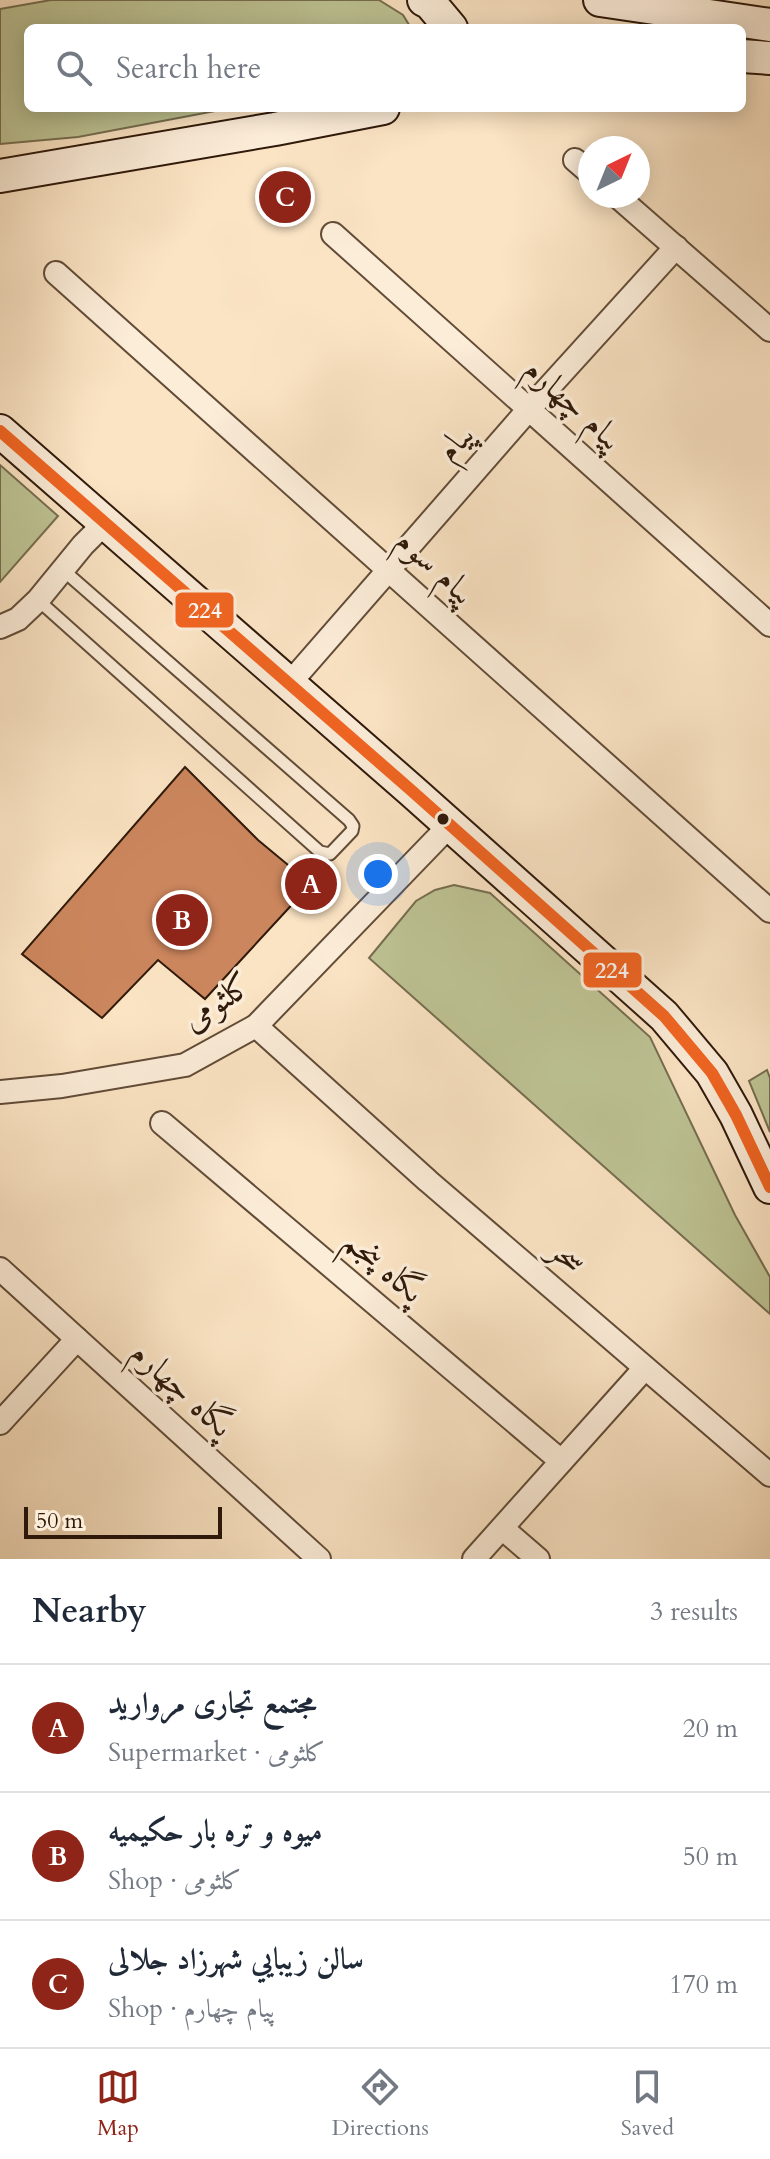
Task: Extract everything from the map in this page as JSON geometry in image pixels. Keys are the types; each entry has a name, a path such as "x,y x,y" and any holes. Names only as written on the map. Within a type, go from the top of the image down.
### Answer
{"main road":[{"path":"424,0 448,24"},
{"path":"600,0 770,25"},
{"path":"746,56 770,58"},
{"path":"0,176 362,112"},
{"path":"0,431 664,1016 712,1073 770,1187"}],"street":[{"path":"631,208 770,330"},
{"name":"پیام چهارم","path":"333,234 770,625"},
{"name":"پیام","path":"289,684 529,409 676,247"},
{"name":"پیام سوم","path":"56,273 770,911"},
{"path":"0,627 18,619 38,600 105,523"},
{"name":"کلثومی","path":"0,1092 62,1086 185,1065 256,1026 450,825"},
{"name":"سحر","path":"256,1026 428,1181 770,1475"},
{"name":"پگاه پنجم","path":"162,1123 561,1461"},
{"name":"پگاه چهارم","path":"0,1269 319,1559"},
{"path":"0,1423 77,1339"},
{"path":"474,1559 645,1368"},
{"path":"502,1528 538,1559"}],"lane":[{"path":"38,600 320,852 330,854 352,831 349,820 63,570"}],"green space":[{"path":"51,0 379,0 403,15 409,24 24,24 24,112 210,112 78,137 0,144 0,9"},
{"path":"0,465 58,516 0,582"},
{"path":"454,885 490,893 650,1037 735,1215 770,1277 770,1314 369,958 416,901 435,890"},
{"path":"767,1070 770,1078 770,1132 749,1081"}],"building":[{"path":"185,767 258,840 311,884 205,999 158,960 102,1018 22,954"}],"transit line":[{"name":"224","path":"0,431 664,1016 712,1073 770,1187"}],"place":[{"name":"سالن زيبايي شهرزاد جلالى","path":"285,197"},
{"name":"مجتمع تجاری مروارید","path":"311,884"},
{"name":"میوه و تره بار حکیمیه","path":"182,920"}]}
